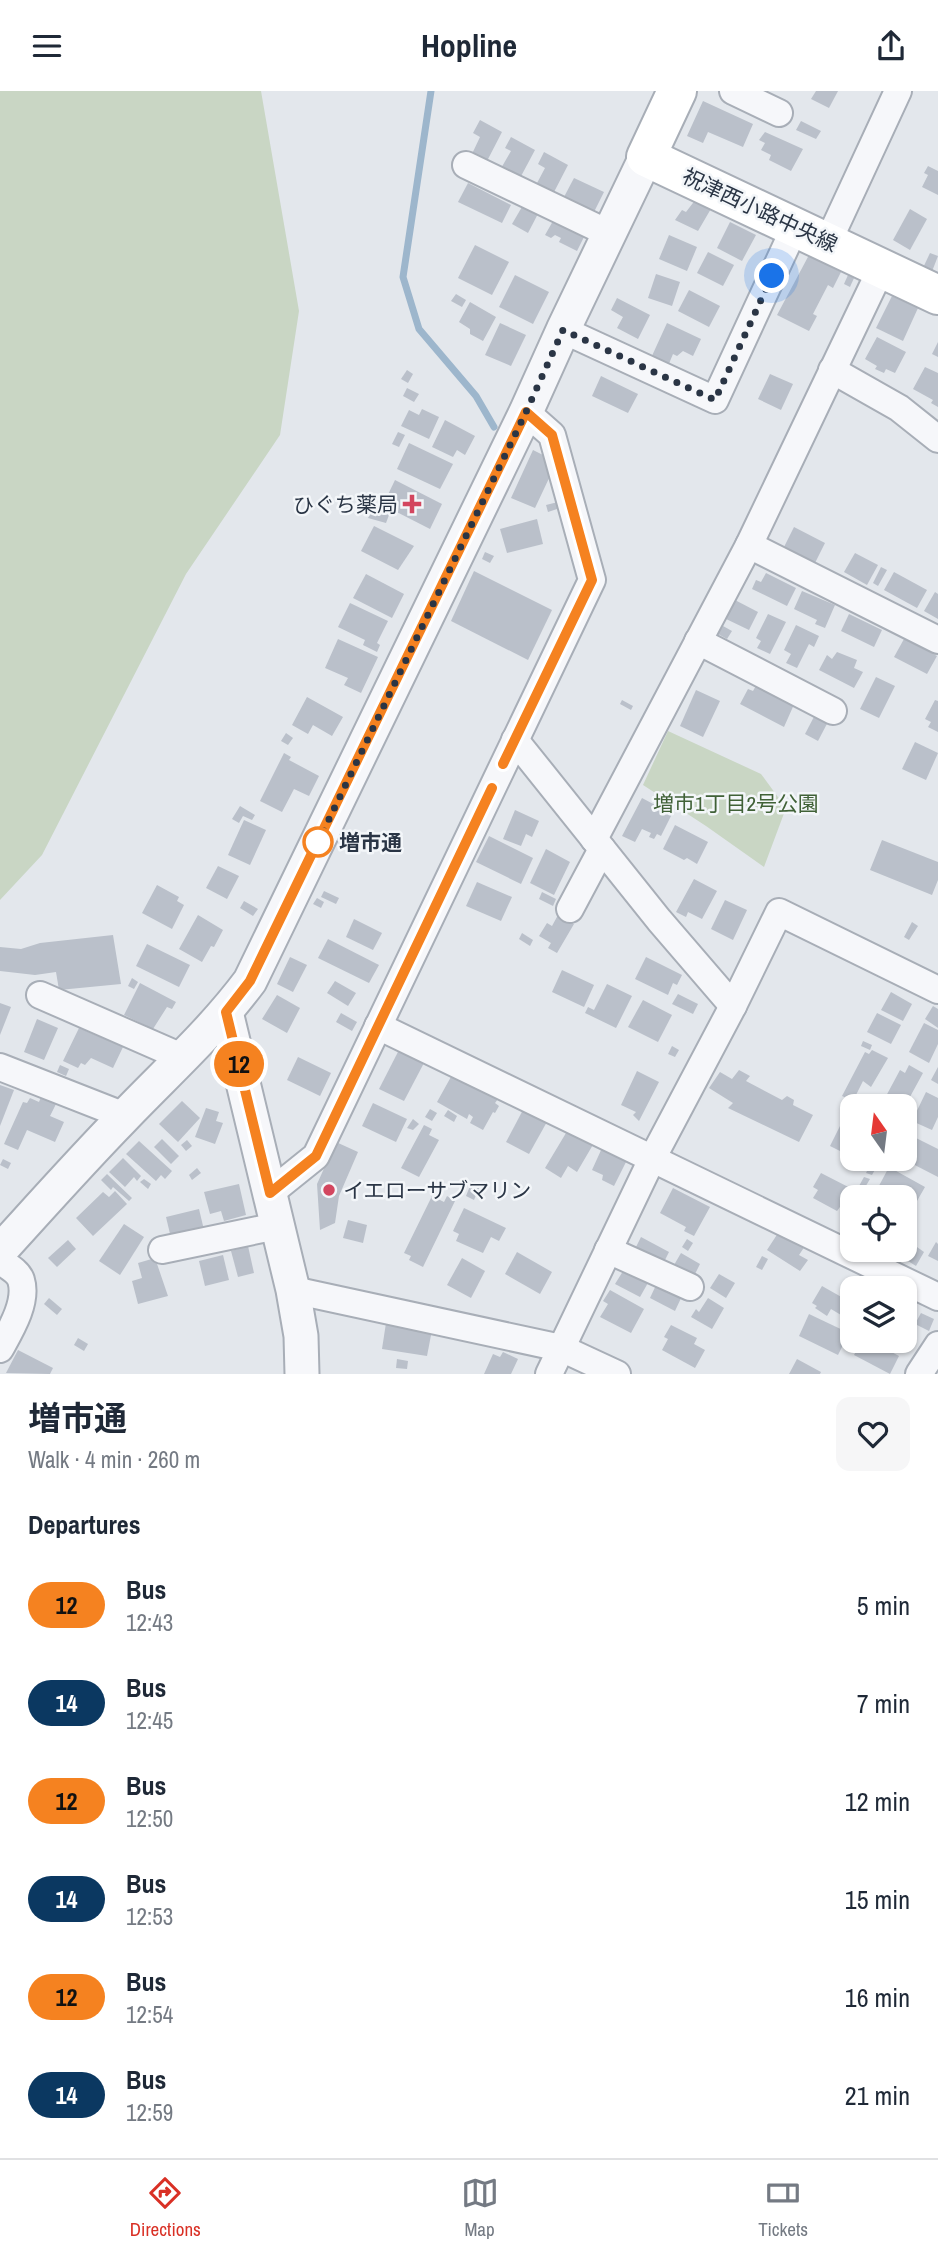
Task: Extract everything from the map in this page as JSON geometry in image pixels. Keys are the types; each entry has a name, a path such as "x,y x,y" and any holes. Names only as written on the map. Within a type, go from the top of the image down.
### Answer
{"main road":[{"path":"646,157 677,91"},
{"name":"祝津西小路中央線","path":"646,157 938,295"}],"street":[{"path":"733,91 779,113"},
{"path":"563,330 715,400 898,91"},
{"path":"0,1251 125,1116 184,1058 250,981 526,412 646,157"},
{"path":"466,165 610,234"},
{"path":"570,909 598,844 698,641 749,545 882,267"},
{"path":"832,370 899,408 938,439"},
{"path":"270,1193 316,1156 592,580 552,435 526,412"},
{"path":"749,545 938,640"},
{"path":"698,641 833,711"},
{"path":"515,740 659,920 733,1006"},
{"path":"549,1374 652,1159 779,912 938,990"},
{"path":"40,995 184,1058"},
{"path":"226,1012 293,1290 302,1374"},
{"path":"378,1026 938,1297"},
{"path":"0,1067 125,1116"},
{"path":"162,1250 277,1226"},
{"path":"608,1250 690,1287"},
{"path":"0,1261 21,1279 22,1296 13,1324 0,1349"},
{"path":"293,1290 561,1347 617,1374"},
{"path":"919,1374 938,1345"}],"green space":[{"path":"0,91 261,91 299,311 280,435 186,574 42,855 0,900"},
{"name":"増市1丁目2号公園","path":"668,731 761,774 786,808 764,867 643,785"}],"building":[{"path":"816,91 838,91 829,108 811,99"},
{"path":"703,101 753,124 743,147 708,132 703,143 687,136"},
{"path":"480,120 502,132 486,163 471,156 480,137 473,133"},
{"path":"801,121 821,131 816,139 796,130"},
{"path":"765,132 803,149 791,171 769,160 771,155 761,150 765,143 759,140"},
{"path":"511,137 535,150 519,180 500,170 511,151 505,148"},
{"path":"544,152 568,165 553,194 536,185 545,168 538,164"},
{"path":"928,166 938,171 938,195 922,187 928,175 924,173"},
{"path":"574,178 604,192 594,212 564,197"},
{"path":"468,183 511,205 502,223 458,202"},
{"path":"696,199 712,207 698,231 675,220 682,210 686,212"},
{"path":"526,200 541,208 528,233 512,224"},
{"path":"910,209 927,219 910,250 893,240"},
{"path":"557,214 588,229 577,251 559,242 561,238 555,235 551,238 545,235"},
{"path":"730,222 756,235 742,261 717,248"},
{"path":"669,235 697,247 687,271 659,259"},
{"path":"475,245 509,262 492,295 458,278"},
{"path":"708,252 734,265 723,286 697,273"},
{"path":"930,253 938,256 931,274 922,270"},
{"path":"809,255 841,272 833,288 828,285 813,314 817,316 809,331 777,315"},
{"path":"656,274 680,282 672,306 648,298"},
{"path":"515,275 549,292 533,324 499,307"},
{"path":"848,275 854,278 850,287 844,284"},
{"path":"689,290 720,306 709,327 678,311"},
{"path":"456,294 466,300 462,307 451,301"},
{"path":"892,296 918,308 903,341 876,328"},
{"path":"617,298 650,315 638,339 617,328 623,317 611,310"},
{"path":"470,302 496,317 483,341 470,334 470,329 459,322"},
{"path":"500,323 526,335 511,366 485,355"},
{"path":"667,323 701,339 693,356 683,351 677,356 673,354 668,366 651,358"},
{"path":"877,337 906,352 895,373 886,369 884,373 875,369 877,366 865,359"},
{"path":"938,342 938,357 932,354"},
{"path":"925,367 938,373 938,407 931,403 933,400 913,389"},
{"path":"407,370 413,374 408,383 401,379"},
{"path":"770,374 793,384 781,410 758,399"},
{"path":"601,376 638,394 628,413 592,396"},
{"path":"407,388 419,394 414,402 403,396"},
{"path":"422,409 439,417 429,439 401,426 409,410 419,415"},
{"path":"445,420 475,436 465,455 457,450 453,457 432,447"},
{"path":"398,432 405,435 399,447 392,444"},
{"path":"409,443 453,464 440,489 397,469"},
{"path":"533,450 547,457 545,462 550,464 547,472 551,474 535,508 511,498"},
{"name":"ひぐち薬局","path":"395,480 442,504 430,529 383,505"},
{"path":"558,502 560,508 548,512 546,505"},
{"path":"373,510 389,515 386,523 368,518"},
{"path":"537,519 543,544 507,553 500,529"},
{"path":"374,526 414,546 398,570 361,551"},
{"path":"794,527 825,543 815,563 784,547"},
{"path":"485,552 494,556 490,563 482,559"},
{"path":"855,553 878,565 867,585 844,572"},
{"path":"881,567 887,570 878,586 873,583"},
{"path":"474,571 552,610 528,660 451,621"},
{"path":"894,572 927,590 917,608 884,590"},
{"path":"766,573 796,588 787,606 752,589 756,580 761,582"},
{"path":"366,574 404,594 392,618 353,598"},
{"path":"802,591 835,605 825,628 815,624 817,620 794,609"},
{"path":"935,592 938,594 938,619 924,611"},
{"path":"733,599 758,612 749,630 724,618"},
{"path":"350,603 388,621 377,643 380,645 377,652 363,645 365,640 338,627"},
{"path":"768,614 786,622 770,654 757,648 761,641 756,638"},
{"path":"849,614 882,630 874,647 841,631"},
{"path":"796,625 819,636 814,647 809,644 797,668 786,663 791,654 784,650"},
{"path":"723,626 732,631 727,639 718,634"},
{"path":"338,639 378,657 361,693 344,685 348,678 325,668"},
{"path":"904,639 937,656 927,674 894,657"},
{"path":"837,652 857,660 854,668 863,672 854,688 819,670 827,655 832,659"},
{"path":"876,677 895,686 879,718 860,709"},
{"path":"759,680 796,700 784,727 740,704 748,689 753,691"},
{"path":"696,690 720,701 703,737 680,726"},
{"path":"307,697 343,717 332,736 313,725 308,734 292,725"},
{"path":"622,700 633,706 631,710 620,704"},
{"path":"935,700 938,701 938,732 928,727 931,722 925,719"},
{"path":"817,711 830,718 818,741 805,734"},
{"path":"286,733 293,738 288,745 281,741"},
{"path":"915,742 938,753 926,780 902,769"},
{"path":"284,753 291,757 289,760 319,776 309,796 294,789 282,812 260,801"},
{"path":"642,798 672,814 661,836 657,834 654,839 649,837 651,833 642,829 635,842 622,836"},
{"path":"240,806 255,815 252,820 243,816 239,823 232,819"},
{"path":"515,810 539,821 532,837 526,834 521,846 503,839"},
{"path":"244,820 266,830 250,865 228,855"},
{"path":"675,825 708,842 697,864 663,849"},
{"path":"489,836 533,858 521,884 476,862"},
{"path":"882,840 938,862 938,880 932,895 870,870"},
{"path":"546,849 570,862 554,895 530,883"},
{"path":"218,866 239,876 227,899 206,888"},
{"path":"694,879 717,891 702,919 688,912 686,917 676,912"},
{"path":"477,882 512,897 501,921 466,906"},
{"path":"157,885 179,897 177,901 184,905 172,929 142,913"},
{"path":"324,891 339,898 336,904 321,897"},
{"path":"542,892 556,899 553,906 539,899"},
{"path":"317,898 324,902 321,908 313,904"},
{"path":"725,900 747,910 733,940 711,929"},
{"path":"244,901 258,909 253,916 240,908"},
{"path":"198,915 223,930 202,962 179,949"},
{"path":"558,915 574,924 557,953 548,948 551,943 539,936 547,923 552,926"},
{"path":"354,919 382,933 373,950 346,937"},
{"path":"912,922 918,926 909,940 904,937"},
{"path":"522,933 533,940 530,946 519,939"},
{"path":"113,935 121,984 59,990 56,972 35,975 0,971 0,947 21,949 40,943"},
{"path":"328,939 379,965 369,983 318,958"},
{"path":"147,944 190,965 179,987 136,966"},
{"path":"290,957 307,965 293,992 277,984"},
{"path":"646,957 682,975 677,985 673,983 668,995 635,979"},
{"path":"562,970 594,985 584,1007 552,992"},
{"path":"132,978 138,982 134,989 128,986"},
{"path":"335,981 356,993 348,1006 327,993"},
{"path":"140,983 176,1002 172,1009 167,1007 153,1029 124,1015"},
{"path":"607,984 632,996 616,1028 585,1013 588,1007 594,1010"},
{"path":"891,992 912,1004 903,1021 881,1010"},
{"path":"678,994 698,1004 693,1014 672,1004"},
{"path":"277,995 300,1008 287,1033 262,1019"},
{"path":"643,1000 672,1015 658,1042 628,1027"},
{"path":"0,1003 11,1007 0,1035"},
{"path":"933,1006 938,1009 938,1028 925,1019"},
{"path":"341,1013 357,1022 352,1031 336,1022"},
{"path":"877,1013 901,1025 891,1044 867,1032"},
{"path":"37,1019 58,1028 44,1060 24,1052"},
{"path":"924,1023 938,1030 938,1044 929,1063 909,1052"},
{"path":"79,1028 123,1047 113,1068 91,1058 85,1065 81,1063 78,1068 63,1061"},
{"path":"863,1041 872,1045 870,1050 861,1046"},
{"path":"672,1046 679,1050 675,1057 668,1054"},
{"path":"400,1048 425,1061 404,1101 379,1089"},
{"path":"872,1050 888,1058 871,1087 863,1081 856,1094 843,1094 865,1052 869,1054"},
{"path":"298,1057 331,1073 320,1096 287,1080"},
{"path":"60,1065 69,1069 66,1076 57,1072"},
{"path":"909,1065 923,1073 912,1094 887,1094 900,1070 905,1073"},
{"path":"938,1067 938,1084 931,1080"},
{"path":"739,1070 750,1076 746,1081 782,1100 787,1096 794,1100 793,1105 813,1115 799,1142 728,1108 733,1103 709,1088 720,1072 732,1079"},
{"path":"637,1071 659,1082 639,1121 633,1115 636,1112 621,1105"},
{"path":"452,1075 498,1099 495,1103 499,1106 483,1130 470,1123 473,1117 469,1114 467,1119 437,1102"},
{"path":"0,1085 14,1090 0,1126"},
{"path":"926,1092 938,1098 938,1117 932,1130 917,1123 917,1111"},
{"path":"41,1097 56,1104 50,1116 64,1122 55,1142 27,1130 18,1150 4,1144 23,1102 27,1103 30,1098 39,1102"},
{"path":"182,1101 200,1118 178,1142 159,1124"},
{"path":"373,1103 407,1119 396,1142 362,1126"},
{"path":"206,1108 219,1112 216,1121 223,1123 215,1144 195,1137"},
{"path":"524,1108 548,1120 529,1154 506,1142"},
{"path":"430,1109 437,1113 432,1121 425,1117"},
{"path":"448,1110 457,1116 454,1122 444,1116"},
{"path":"413,1119 419,1124 413,1130 407,1128"},
{"path":"424,1125 432,1129 429,1135 439,1140 419,1177 401,1168"},
{"path":"840,1126 840,1151 830,1146"},
{"path":"569,1128 594,1143 577,1172 568,1166 561,1178 545,1168"},
{"path":"917,1138 938,1149 938,1177 917,1166"},
{"path":"162,1139 179,1156 171,1164 154,1147"},
{"path":"187,1140 192,1146 186,1151 181,1145"},
{"path":"139,1141 172,1171 165,1179 161,1175 156,1181 126,1154"},
{"name":"イエローサブマリン","path":"336,1142 358,1152 339,1196 335,1223 320,1230 317,1184"},
{"path":"602,1148 627,1160 614,1186 602,1180 603,1175 592,1170"},
{"path":"123,1158 141,1176 137,1181 134,1177 125,1187 109,1172"},
{"path":"3,1159 11,1163 8,1169 0,1165"},
{"path":"197,1168 201,1173 192,1180 189,1175"},
{"path":"887,1171 896,1171 925,1187 917,1201 917,1185 879,1185"},
{"path":"821,1173 844,1185 840,1185 840,1207 837,1211 813,1198 818,1190 813,1187"},
{"path":"107,1174 132,1198 129,1201 101,1180"},
{"path":"864,1177 870,1179 866,1185 860,1185"},
{"path":"144,1179 151,1184 148,1189 140,1182"},
{"path":"472,1181 481,1184 474,1200 466,1196"},
{"path":"239,1184 246,1215 224,1221 221,1211 210,1214 204,1192"},
{"path":"673,1188 710,1207 694,1236 684,1231 686,1227 660,1213"},
{"path":"115,1191 127,1204 93,1236 76,1218 103,1192 109,1197"},
{"path":"432,1196 444,1202 447,1196 455,1201 423,1267 409,1260 411,1256 404,1253"},
{"path":"464,1208 506,1228 499,1241 491,1237 483,1253 456,1241 459,1234 453,1231"},
{"path":"199,1209 204,1230 171,1238 166,1217"},
{"path":"348,1220 367,1225 363,1243 343,1238"},
{"path":"124,1224 144,1237 120,1275 99,1261"},
{"path":"780,1230 805,1246 799,1255 808,1260 800,1271 767,1250"},
{"path":"641,1237 669,1252 662,1266 634,1251"},
{"path":"687,1239 693,1243 688,1251 682,1247"},
{"path":"68,1240 76,1249 57,1267 48,1258"},
{"path":"936,1242 938,1244 938,1261 928,1256"},
{"path":"248,1246 254,1273 238,1277 231,1251"},
{"path":"917,1247 924,1252 916,1266 910,1262 917,1262"},
{"path":"517,1252 552,1272 540,1294 505,1274"},
{"path":"681,1253 700,1264 694,1276 674,1265"},
{"path":"223,1255 229,1280 205,1286 199,1261"},
{"path":"762,1256 768,1259 762,1270 756,1267"},
{"path":"155,1258 168,1296 138,1304 132,1281 142,1278 138,1263"},
{"path":"462,1258 485,1271 471,1298 447,1285"},
{"path":"625,1268 649,1281 640,1297 615,1284"},
{"path":"719,1274 735,1283 726,1298 710,1288"},
{"path":"657,1283 682,1296 675,1311 650,1298"},
{"path":"822,1286 840,1296 840,1314 831,1309 827,1316 812,1303"},
{"path":"610,1290 644,1309 631,1333 600,1317 608,1304 603,1301"},
{"path":"49,1298 62,1309 57,1315 44,1304"},
{"path":"708,1298 724,1308 712,1329 691,1317 696,1309 699,1312"},
{"path":"921,1313 934,1319 929,1331 917,1325"},
{"path":"809,1314 840,1329 840,1351 838,1355 799,1336"},
{"path":"386,1323 432,1330 427,1356 382,1349"},
{"path":"671,1325 697,1338 694,1344 705,1350 695,1368 662,1350 668,1339 664,1337"},
{"path":"78,1338 88,1344 84,1351 74,1345"},
{"path":"18,1350 53,1368 50,1374 6,1373"},
{"path":"503,1352 518,1359 511,1374 484,1374 493,1354 500,1357"},
{"path":"893,1353 899,1356 890,1374 854,1355"},
{"path":"397,1359 408,1361 407,1369 396,1368"},
{"path":"797,1359 821,1372 820,1374 789,1374"}],"waterway":[{"path":"431,91 403,277 419,329 476,396 494,427"}],"bus line":[{"name":"12","path":"492,788 316,1156 270,1193 226,1012 250,981 526,412 552,435 592,580 503,764"}],"place":[{"name":"ひぐち薬局","path":"412,504"},
{"name":"増市通","path":"318,842"},
{"name":"イエローサブマリン","path":"329,1190"}],"route":[{"path":"318,842 563,330 715,400 772,276"}]}
